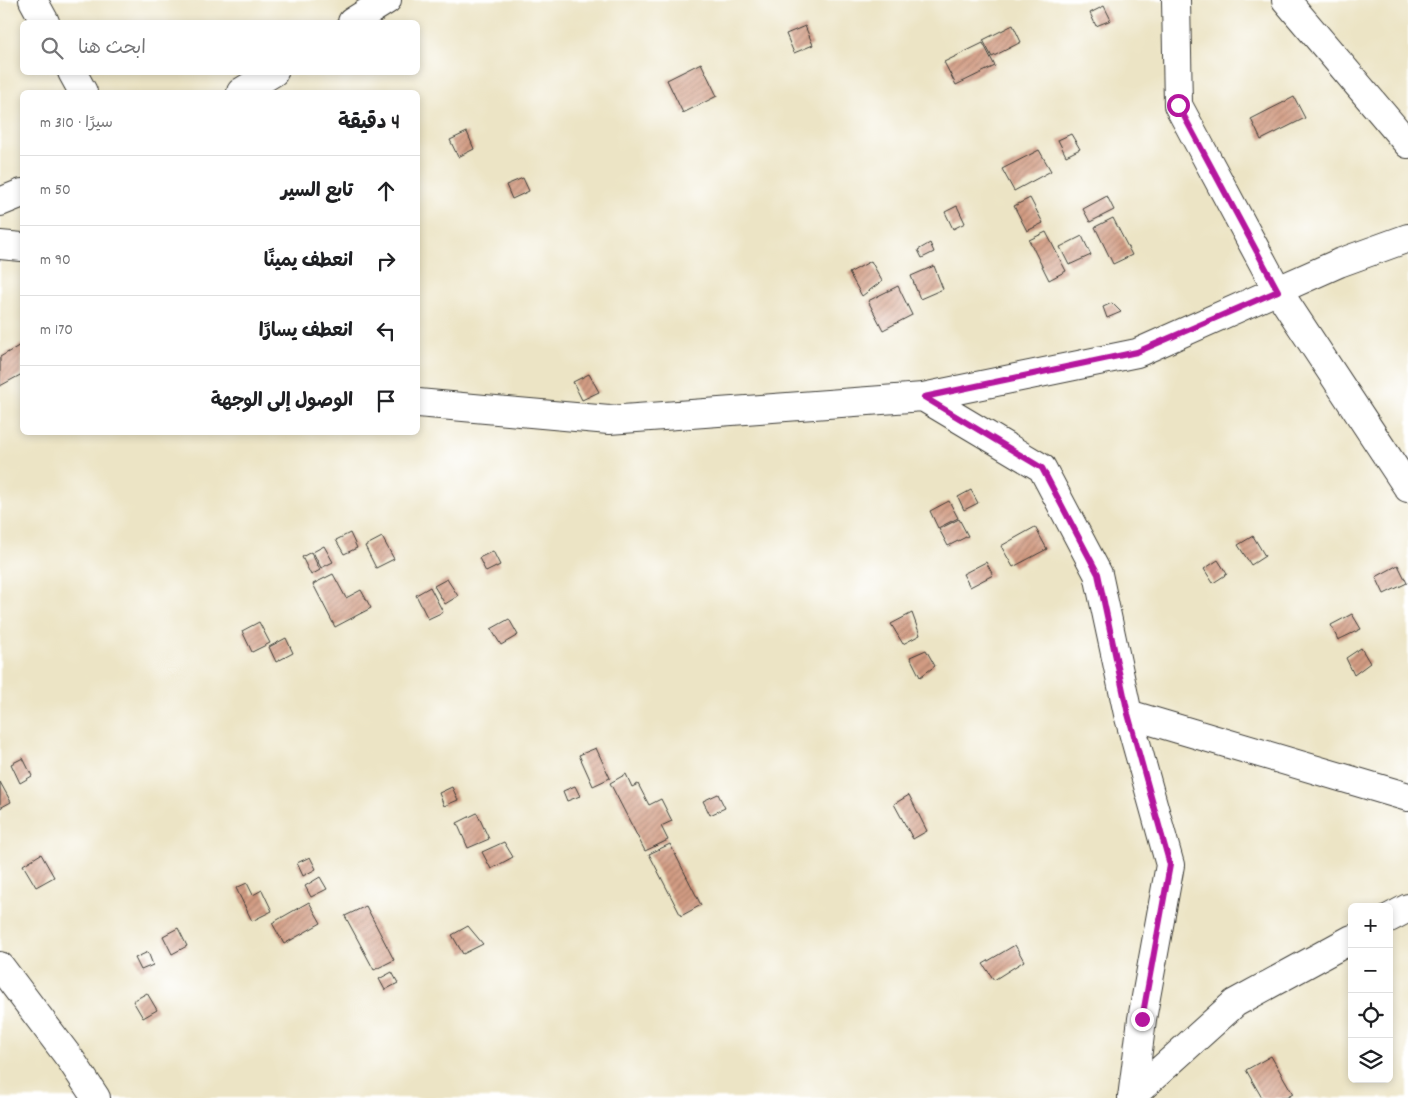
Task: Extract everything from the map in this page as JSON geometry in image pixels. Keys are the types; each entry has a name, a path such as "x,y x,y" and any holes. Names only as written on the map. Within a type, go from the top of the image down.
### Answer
{"street":[{"path":"33,0 44,20"},
{"path":"355,20 388,0"},
{"path":"1176,0 1178,105 1278,291 1408,488"},
{"path":"1286,0 1408,144"},
{"path":"74,75 82,90"},
{"path":"244,90 269,75"},
{"path":"0,202 20,194"},
{"path":"420,403 609,420 924,397 1137,352 1339,264 1408,238"},
{"path":"0,245 20,248"},
{"path":"924,397 1042,468 1098,574 1128,714 1170,865 1142,1019 1132,1097"},
{"path":"1128,714 1408,797"},
{"path":"1393,916 1408,908"},
{"path":"1132,1097 1235,1003 1348,941"},
{"path":"0,966 72,1060 96,1098"}],"building":[{"path":"1104,6 1111,20 1096,26 1090,13"},
{"path":"1013,25 1021,42 992,57 983,40"},
{"path":"805,26 813,45 794,53 786,34"},
{"path":"983,43 995,66 956,85 944,62"},
{"path":"701,63 717,96 683,113 667,80"},
{"path":"1294,97 1305,118 1261,140 1251,119"},
{"path":"467,132 474,149 458,157 450,140"},
{"path":"1071,134 1080,149 1066,156 1058,140"},
{"path":"1039,150 1051,171 1014,191 1002,169"},
{"path":"523,178 529,191 512,199 506,185"},
{"path":"1107,196 1114,210 1090,222 1083,209"},
{"path":"1030,198 1043,223 1027,231 1014,206"},
{"path":"957,206 965,223 953,229 945,212"},
{"path":"1113,218 1132,255 1113,264 1095,227"},
{"path":"1046,232 1066,271 1049,280 1029,240"},
{"path":"1082,236 1091,255 1069,265 1060,247"},
{"path":"930,243 934,252 922,258 918,250"},
{"path":"871,261 882,281 862,296 849,273"},
{"path":"934,266 943,289 920,299 911,276"},
{"path":"898,286 912,315 883,330 868,301"},
{"path":"1112,303 1121,312 1107,318 1103,307"},
{"path":"20,345 20,375 0,386 0,357"},
{"path":"589,374 599,392 582,400 573,382"},
{"path":"971,490 978,503 964,510 958,497"},
{"path":"949,501 958,518 938,528 930,511"},
{"path":"959,519 968,536 948,546 939,529"},
{"path":"1035,527 1047,549 1013,567 1001,546"},
{"path":"350,533 357,548 344,554 336,540"},
{"path":"1253,536 1265,556 1251,565 1238,545"},
{"path":"382,537 394,559 376,568 365,546"},
{"path":"324,546 333,562 321,568 313,552"},
{"path":"493,551 500,565 486,572 479,558"},
{"path":"311,552 320,570 311,575 302,557"},
{"path":"1218,560 1227,574 1213,583 1204,569"},
{"path":"986,562 993,575 970,587 963,574"},
{"path":"1398,565 1407,583 1384,594 1376,577"},
{"path":"333,574 346,598 361,590 371,608 335,627 313,584"},
{"path":"447,579 458,596 445,604 434,586"},
{"path":"430,587 443,612 428,619 416,595"},
{"path":"912,613 920,635 903,644 891,624"},
{"path":"1352,614 1361,629 1338,640 1331,625"},
{"path":"509,619 518,635 501,645 491,629"},
{"path":"259,622 270,643 252,652 242,631"},
{"path":"286,638 293,653 276,662 269,647"},
{"path":"1361,648 1370,663 1354,675 1346,658"},
{"path":"926,650 935,666 920,677 910,657"},
{"path":"596,748 610,778 593,786 579,755"},
{"path":"23,758 32,776 20,783 11,764"},
{"path":"626,774 632,787 638,784 649,805 661,799 672,821 661,826 668,840 645,851 610,783"},
{"path":"0,782 11,802 0,808"},
{"path":"575,786 580,796 567,801 563,791"},
{"path":"452,787 458,800 444,806 439,793"},
{"path":"718,794 725,808 710,815 703,801"},
{"path":"909,795 927,831 913,839 894,804"},
{"path":"477,813 489,839 468,848 457,823"},
{"path":"504,842 513,857 491,869 482,852"},
{"path":"670,844 701,905 681,916 649,854"},
{"path":"41,854 54,877 36,887 23,865"},
{"path":"310,857 316,869 303,876 297,863"},
{"path":"320,877 327,889 311,897 305,886"},
{"path":"247,883 253,895 262,890 272,911 252,921 236,888"},
{"path":"309,902 321,923 284,944 272,923"},
{"path":"366,906 394,960 374,970 345,916"},
{"path":"468,926 483,944 463,954 452,935"},
{"path":"178,928 187,946 172,954 163,936"},
{"path":"1015,945 1024,961 994,980 983,964"},
{"path":"148,952 153,965 141,970 135,958"},
{"path":"392,972 398,983 385,990 379,979"},
{"path":"147,993 157,1010 143,1018 133,1001"},
{"path":"1271,1056 1293,1094 1286,1098 1262,1098 1246,1070"}],"route":[{"path":"1142,1019 1170,865 1128,714 1098,574 1042,468 924,397 1137,352 1278,291 1178,105"}]}
